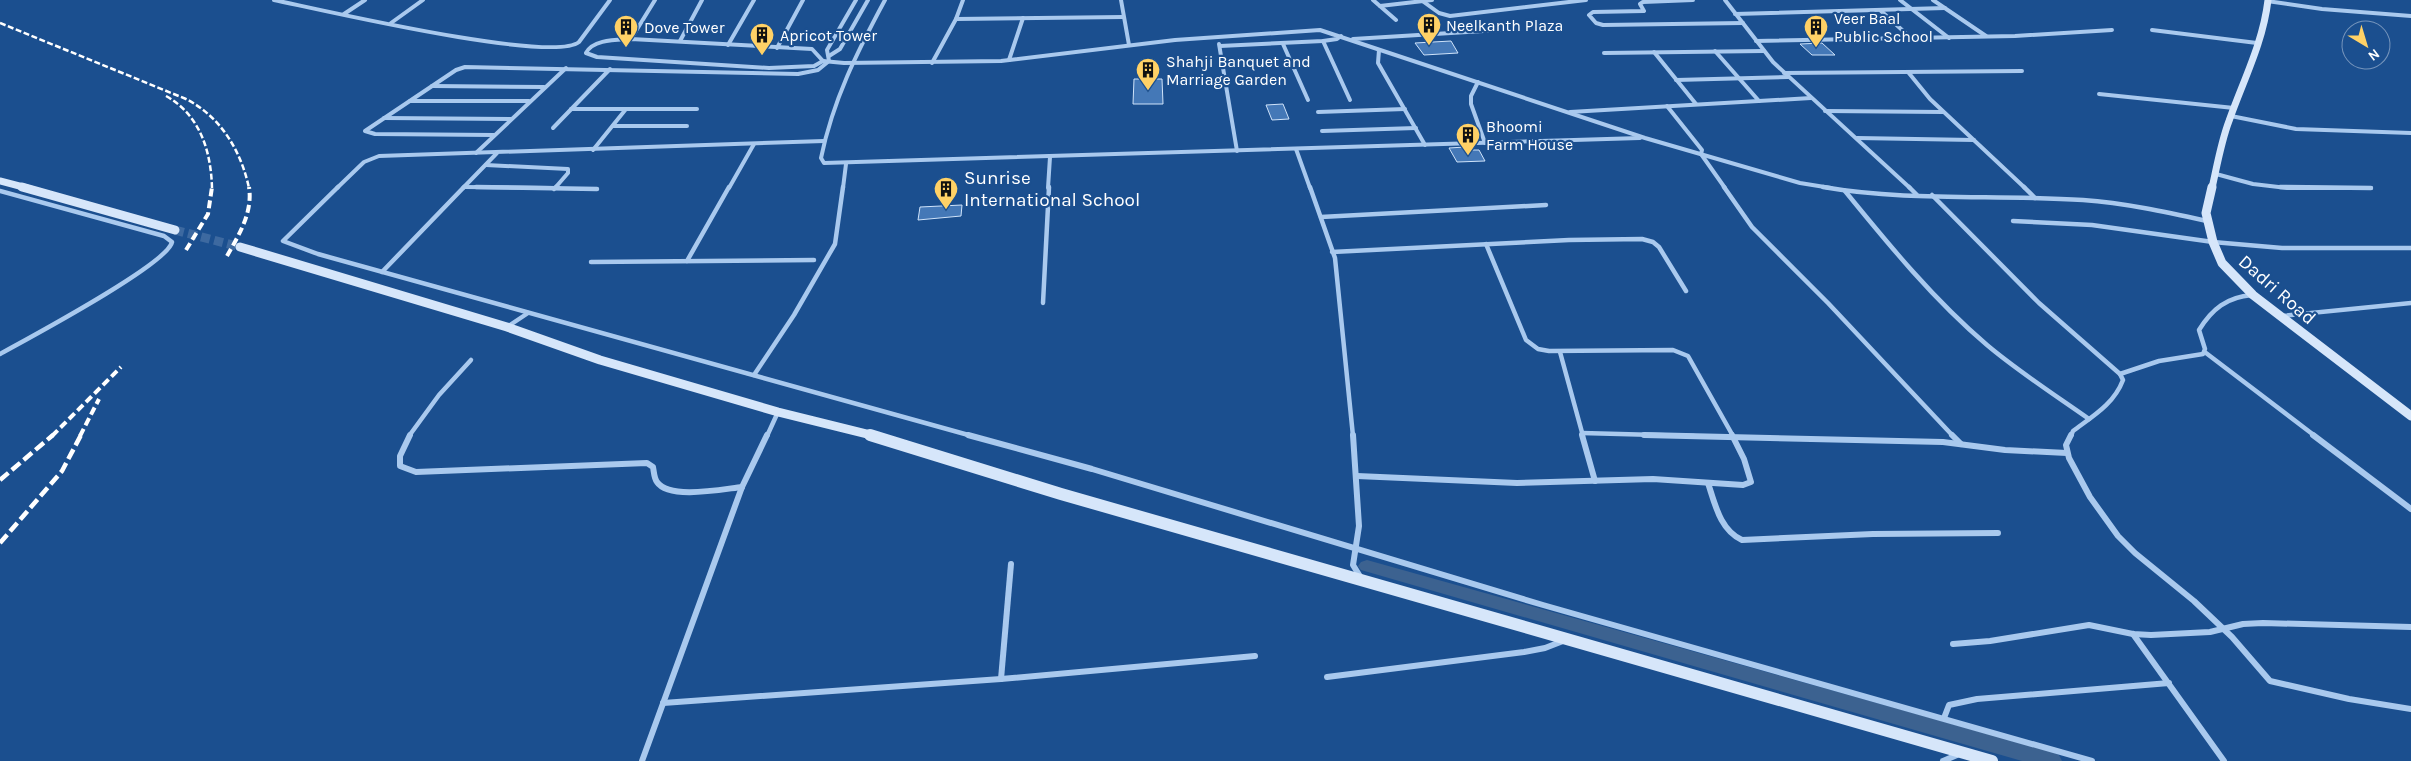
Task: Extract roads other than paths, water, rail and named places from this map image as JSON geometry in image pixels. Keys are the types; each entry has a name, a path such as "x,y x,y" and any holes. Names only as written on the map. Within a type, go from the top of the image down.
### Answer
{"street":[{"path":"274,0 496,43 559,50 576,45 610,0"},
{"path":"344,14 365,0"},
{"path":"391,23 423,0"},
{"path":"632,39 655,0"},
{"path":"680,41 702,0"},
{"path":"728,45 754,0"},
{"path":"777,48 803,0"},
{"path":"829,62 826,50 856,0"},
{"path":"829,56 840,49 868,0"},
{"path":"885,0 851,64 824,141 821,160 830,164 1645,138"},
{"path":"932,63 956,19 962,0"},
{"path":"1121,0 1129,45"},
{"path":"1373,0 1396,20"},
{"path":"1380,6 1432,0"},
{"path":"1422,1 1439,13 1450,16 1586,0"},
{"path":"1693,0 1643,2 1640,4 1644,11 1593,12 1589,15 1596,23 1607,25 1742,23"},
{"path":"1725,0 1764,51 1784,73 1918,195"},
{"path":"1900,0 1949,38"},
{"path":"1933,0 1987,37"},
{"path":"2268,1 2322,9 2411,16"},
{"name":"Dadri Road","path":"2268,1 2266,16 2233,112 2206,213 2213,242 2222,263 2253,295 2411,416"},
{"path":"1735,14 1945,8"},
{"path":"1880,11 1911,38"},
{"path":"956,19 1123,17"},
{"path":"1009,60 1023,18"},
{"path":"823,61 814,66 769,68 596,57 586,53 588,49 601,42 632,39 812,49 823,61 851,64 932,63 1009,60 1189,38 1218,38 1313,30 1341,36 1645,138 1800,183 1845,191 2109,202 2207,221"},
{"path":"1350,39 1500,30"},
{"path":"1756,41 1987,37 2112,30"},
{"path":"2152,30 2257,43"},
{"path":"1220,46 1323,41 1337,39 1341,36"},
{"path":"1218,38 1238,151"},
{"path":"1323,41 1330,60 1350,100"},
{"path":"1283,44 1308,100"},
{"path":"1379,50 1376,56 1378,63 1425,145"},
{"path":"1715,51 1759,101"},
{"path":"1604,53 1764,51"},
{"path":"1654,52 1696,104"},
{"path":"494,135 365,132 383,118 464,67 798,74 818,70 829,62"},
{"path":"476,153 566,68"},
{"path":"552,128 610,69"},
{"path":"1784,73 2022,71"},
{"path":"1908,72 1944,112 2035,198"},
{"path":"1676,80 1788,77"},
{"path":"1478,82 1470,96 1485,143"},
{"path":"432,86 544,87"},
{"path":"2099,94 2233,112 2267,125 2296,129 2411,133"},
{"path":"1567,112 1811,98"},
{"path":"409,101 529,101"},
{"path":"1667,106 1702,150 1701,154 1752,227 1828,303 1961,444"},
{"path":"571,109 697,110"},
{"path":"593,150 626,109"},
{"path":"1318,112 1405,109"},
{"path":"1825,110 1944,112"},
{"path":"383,118 511,119"},
{"path":"613,126 687,126"},
{"path":"1322,131 1416,128"},
{"path":"1856,138 1974,140"},
{"path":"824,141 593,150 389,155 370,158 283,241 318,254 528,313 601,331 1092,469 1357,551 2092,761"},
{"path":"687,261 754,144"},
{"path":"1296,149 1321,216 1332,252 1339,289 1357,476 1359,526 1357,551 1353,565 1362,580"},
{"path":"382,272 497,153"},
{"path":"1043,303 1050,158"},
{"path":"754,375 794,315 835,244 846,164"},
{"path":"486,165 568,169 568,173 554,189"},
{"path":"2216,174 2254,184 2287,188 2372,188"},
{"path":"0,180 175,230"},
{"path":"464,187 597,189"},
{"path":"0,191 164,236 172,242 171,247 159,257 111,291 0,354"},
{"path":"1845,191 1906,266 1966,326 2011,364 2089,419"},
{"path":"1932,196 2039,303 2120,374 2123,380 2117,393 2108,405 2073,432 2068,438 2067,453 2090,497 2118,536 2135,553 2194,601 2224,629 2238,643 2258,670 2270,681 2350,699 2411,709"},
{"path":"1321,216 1546,205"},
{"path":"2013,221 2092,226 2213,242 2291,248 2411,248"},
{"path":"1332,252 1569,240 1647,240 1658,246 1686,291"},
{"path":"1357,476 1517,483 1653,479 1743,485 1751,482 1750,473 1733,436 1691,360 1682,352 1665,350 1560,352 1538,349 1526,340 1486,244"},
{"path":"240,247 507,327 600,360 778,412 892,440 1061,494 1581,645 1992,761"},
{"path":"591,262 814,260"},
{"path":"2253,295 2230,298 2203,324 2199,334 2206,353 2411,509"},
{"path":"2279,316 2411,303"},
{"path":"507,327 528,313"},
{"path":"1560,352 1595,481"},
{"path":"2120,374 2146,364 2199,356 2206,353"},
{"path":"471,360 446,384 410,434 399,453 398,461 400,466 416,472 431,472 647,463 653,467 655,482 661,487 677,492 742,487"},
{"path":"642,761 742,487 778,412"},
{"path":"1582,433 1943,442 2005,450 2067,453"},
{"path":"1708,483 1726,530 1735,538 1742,540 1873,534 1998,533"},
{"path":"1001,679 1011,564"},
{"path":"1953,644 1990,642 2089,625 2132,634 2199,633 2243,624 2263,623 2411,627"},
{"path":"2132,634 2169,682 2224,761"},
{"path":"1327,677 1371,673 1524,652 1544,648 1562,641 1581,645"},
{"path":"663,703 1001,679 1255,656"},
{"path":"1944,718 1949,705 1977,698 2169,682"},
{"path":"1943,761 1953,755 1980,758"}],"waterway":[{"path":"1367,566 2052,761"}],"tunnel":[{"path":"175,230 240,247"}],"railway":[{"path":"0,23 186,99 198,106 228,136 241,161 249,188"},
{"path":"166,96 187,113 201,135 209,161 212,187"},
{"path":"186,250 208,214 212,187"},
{"path":"227,256 247,214 250,196 249,187"},
{"path":"53,435 121,367"},
{"path":"80,436 99,399"},
{"path":"0,480 53,435"},
{"path":"0,543 62,471 81,435"}],"place":[{"name":"Neelkanth Plaza","path":"1429,46"},
{"name":"Dove Tower","path":"626,48"},
{"name":"Veer Baal Public School","path":"1816,48"},
{"name":"Apricot Tower","path":"762,56"},
{"name":"Shahji Banquet and Marriage Garden","path":"1148,91"},
{"name":"Bhoomi Farm House","path":"1468,156"},
{"name":"Sunrise International School","path":"946,210"}]}
